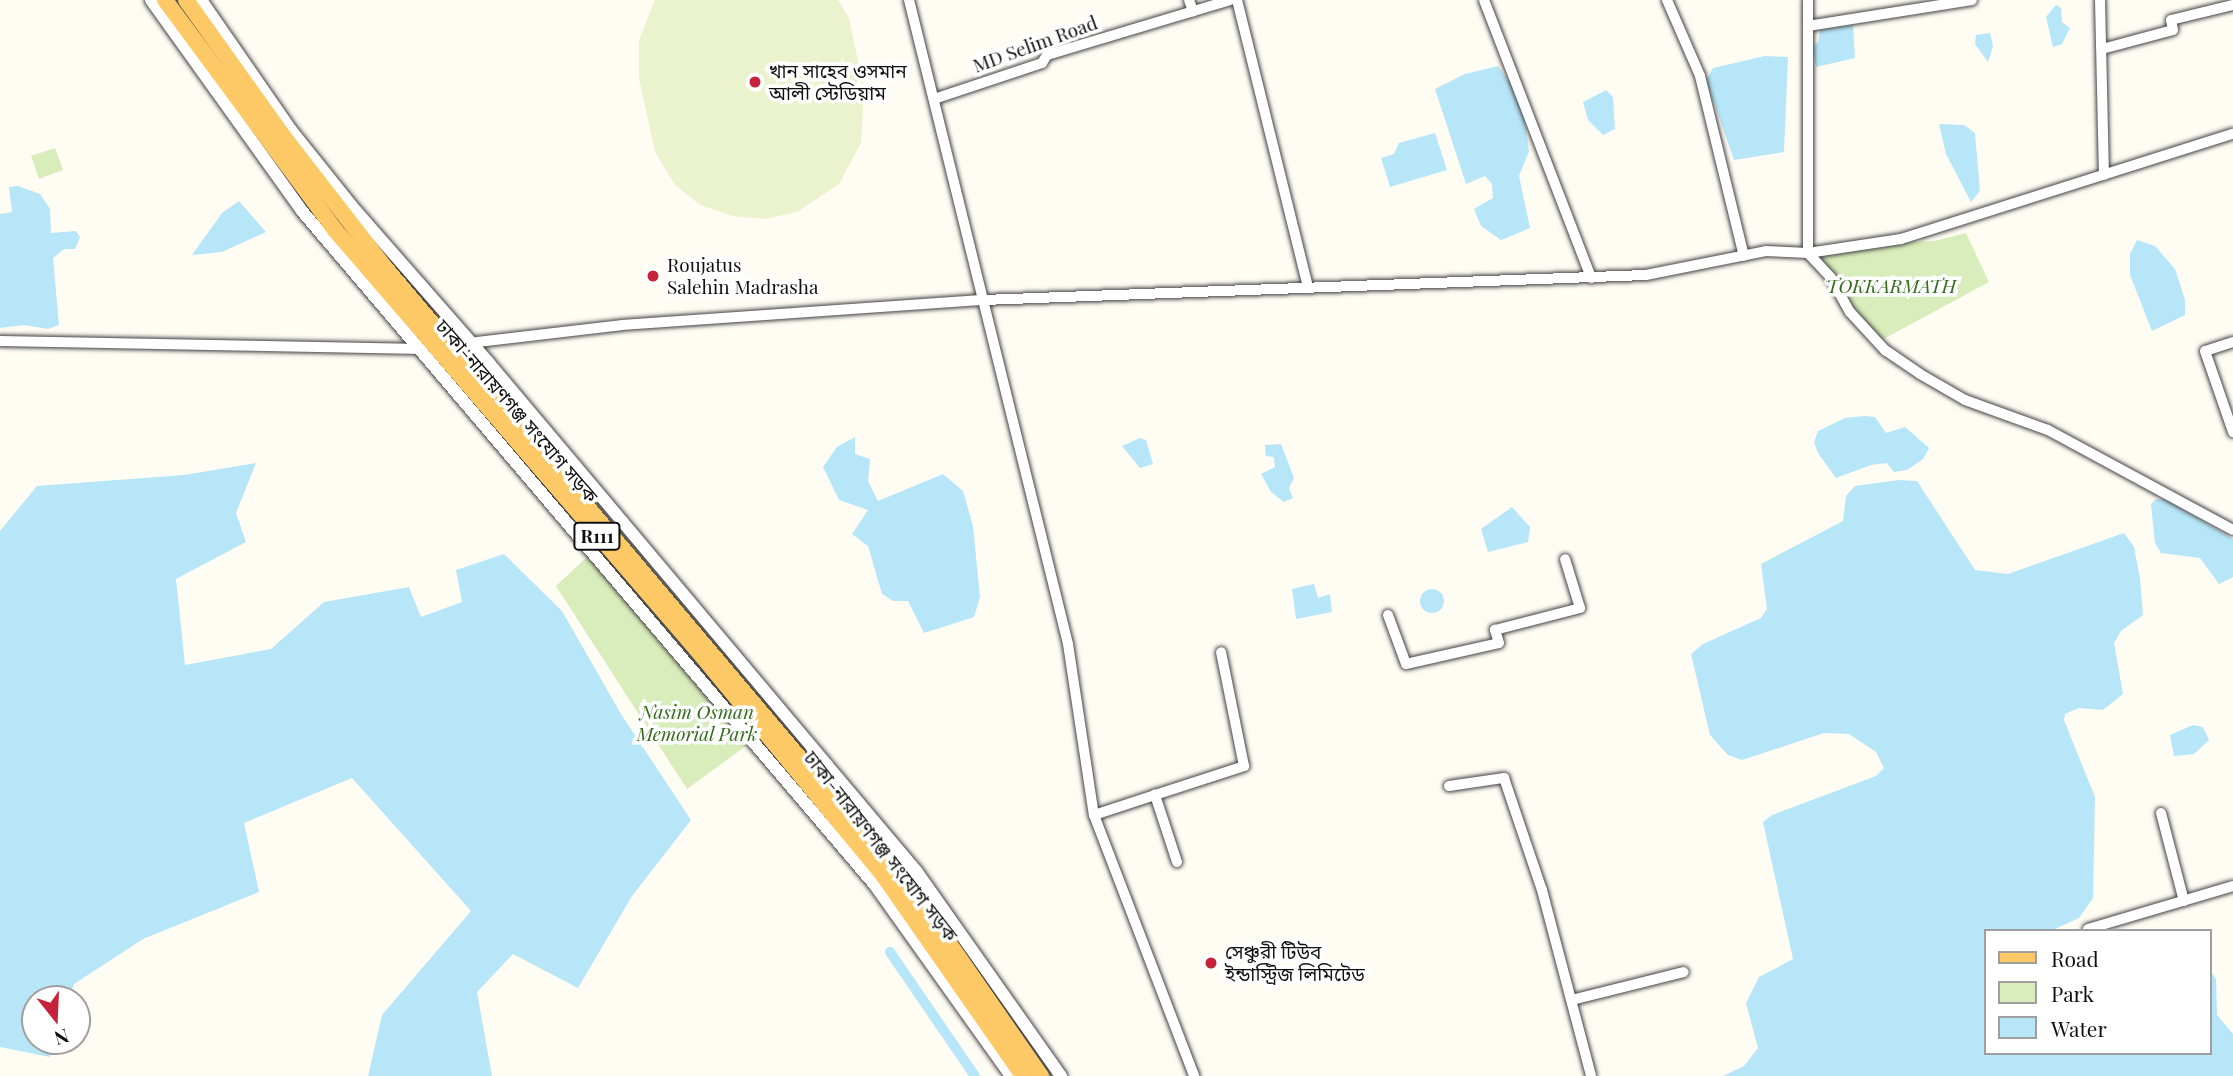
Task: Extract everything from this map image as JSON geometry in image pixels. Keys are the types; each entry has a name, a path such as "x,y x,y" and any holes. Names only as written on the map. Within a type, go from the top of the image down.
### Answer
{"main road":[{"name":"ঢাকা-নারায়ণগঞ্জ সংযোগ সড়ক","path":"165,0 335,230 428,347 697,650 883,875 1023,1076"},
{"name":"ঢাকা-নারায়ণগঞ্জ সংযোগ সড়ক","path":"186,0 291,147 452,345 917,897 1041,1076"}],"street":[{"path":"151,0 302,211 428,347 874,884 1011,1076"},
{"path":"201,0 299,140 916,872 1061,1076"},
{"path":"909,0 1068,644 1094,815 1194,1076"},
{"path":"1189,0 1193,11"},
{"name":"MD Selim Road","path":"934,99 1042,63 1047,55 1230,0"},
{"path":"1237,0 1308,287"},
{"path":"1484,0 1591,278"},
{"path":"1667,0 1700,76 1744,256"},
{"path":"1808,0 1808,253 1831,278 1850,312 1885,350 1965,400 2048,430 2233,530"},
{"path":"1808,26 1909,5 1972,0"},
{"path":"2100,0 2105,175"},
{"path":"2102,49 2173,30 2171,20 2233,5"},
{"path":"452,345 622,325 983,300 1646,275 1744,256 1808,253 1901,239 2233,134"},
{"path":"0,341 428,347"},
{"path":"2233,342 2205,351 2233,432"},
{"path":"1388,615 1406,664 1499,643 1495,630 1580,608 1565,559"},
{"path":"1094,815 1244,766 1221,652"},
{"path":"1450,786 1504,778 1542,890 1591,1076"},
{"path":"1155,795 1177,862"},
{"path":"2161,813 2184,901"},
{"path":"2088,929 2233,886"},
{"path":"1572,1000 1684,972"}],"green space":[{"path":"655,0 838,0 849,18 864,90 861,143 839,184 797,212 765,219 733,216 700,205 675,185 655,152 639,78 639,40"},
{"path":"55,148 63,170 39,179 31,156"},
{"name":"TOKKARMATH","path":"1966,233 1989,282 1878,342 1812,258 1861,245 1935,241"},
{"name":"Nasim Osman Memorial Park","path":"602,543 764,733 687,789 556,586"}],"water":[{"path":"2056,5 2061,8 2062,22 2070,28 2062,44 2053,47 2046,17"},
{"path":"1853,25 1855,58 1816,67 1812,46 1818,43 1820,30"},
{"path":"1990,33 1993,46 1988,62 1975,44 1976,35"},
{"path":"1765,56 1788,57 1784,152 1734,160 1706,80 1713,68"},
{"path":"1498,66 1512,86 1524,115 1529,151 1519,176 1530,228 1501,240 1481,226 1474,209 1493,198 1492,184 1485,176 1466,184 1435,89 1465,74"},
{"path":"1606,90 1613,97 1615,129 1603,135 1588,120 1583,102"},
{"path":"1939,124 1964,125 1975,133 1980,191 1971,202 1946,154"},
{"path":"1435,133 1447,170 1390,187 1381,158 1394,154 1399,143"},
{"path":"18,186 40,194 50,209 51,233 76,231 80,237 75,249 64,249 53,258 59,325 48,329 24,325 0,328 0,214 12,212 9,187"},
{"path":"239,201 266,232 222,252 192,255 222,213"},
{"path":"2137,240 2155,246 2175,269 2185,300 2185,315 2152,331 2130,275 2130,254"},
{"path":"1875,417 1886,433 1905,427 1929,448 1923,459 1907,470 1894,472 1887,463 1871,465 1836,478 1818,453 1814,442 1818,431 1845,418"},
{"path":"855,437 855,454 870,459 868,481 878,501 943,474 963,491 973,526 980,597 974,617 924,633 908,601 893,601 882,594 868,546 852,534 868,510 839,500 823,467 837,447"},
{"path":"1140,438 1146,440 1153,464 1140,468 1122,446"},
{"path":"1281,444 1294,478 1289,488 1293,498 1284,502 1271,492 1261,474 1275,467 1274,457 1266,456 1265,445"},
{"path":"256,463 236,513 246,542 176,579 185,665 271,649 324,602 409,587 421,617 462,602 456,570 504,554 562,611 621,714 691,820 632,896 578,988 513,954 477,992 492,1076 368,1076 382,1015 471,911 352,778 244,823 259,892 143,939 74,985 21,985 21,1051 0,1047 0,531 37,486 184,475"},
{"path":"1899,480 1917,481 1975,570 2008,574 2124,533 2134,547 2143,615 2121,631 2114,643 2123,694 2103,710 2079,708 2065,714 2064,720 2095,797 2093,898 2079,918 2055,929 1984,929 1984,1055 2212,1055 2212,973 2216,979 2217,1015 2233,1034 2233,1076 1723,1076 1744,1066 1758,1048 1746,1003 1759,977 1793,959 1763,822 1772,815 1876,776 1884,768 1876,752 1849,734 1824,733 1742,760 1728,755 1710,735 1691,654 1703,644 1761,618 1767,609 1761,564 1843,521 1846,496 1855,486"},
{"path":"2156,499 2166,500 2233,539 2233,577 2219,584 2200,558 2161,553 2155,543 2151,504"},
{"path":"1512,507 1530,527 1528,542 1488,552 1481,529"},
{"path":"1314,584 1318,598 1330,594 1332,612 1296,619 1292,589"},
{"path":"1432,589 1441,592 1444,601 1441,610 1432,613 1423,610 1420,601 1423,592"},
{"path":"2193,725 2203,727 2209,740 2194,754 2174,756 2170,735"}],"waterway":[{"path":"890,952 975,1076"}],"place":[{"name":"খান সাহেব ওসমান আলী স্টেডিয়াম","path":"755,82"},
{"name":"Roujatus Salehin Madrasha","path":"653,276"},
{"name":"সেঞ্চুরী টিউব ইন্ডাস্ট্রিজ লিমিটেড","path":"1211,963"}]}
